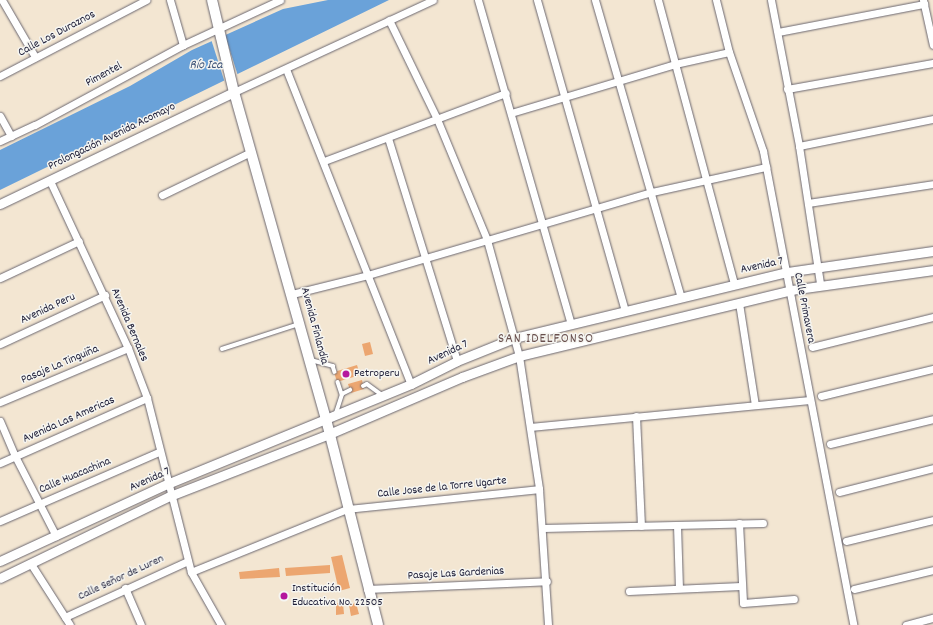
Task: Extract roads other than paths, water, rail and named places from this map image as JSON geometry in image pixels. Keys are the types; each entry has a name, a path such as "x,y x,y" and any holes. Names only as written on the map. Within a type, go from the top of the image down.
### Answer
{"main road":[{"name":"Avenida Finlandia","path":"212,0 233,87 330,434 367,589 378,625"}],"street":[{"name":"Calle Los Duraznos","path":"0,76 146,0"},
{"path":"170,0 183,45"},
{"name":"Pimentel","path":"0,141 183,45 220,32 280,0"},
{"path":"233,87 286,69 433,0"},
{"path":"478,0 572,324"},
{"path":"537,0 625,311"},
{"path":"595,0 652,192 681,298"},
{"path":"658,0 734,284"},
{"name":"Calle Primavera","path":"716,0 728,52 752,117 766,167 786,272 791,290 810,400 853,625"},
{"path":"771,0 799,146 820,284"},
{"path":"5,1 35,57"},
{"path":"778,32 923,2 933,45"},
{"path":"389,20 437,119 487,240 519,356 539,489 547,581 548,625"},
{"path":"511,113 675,64 728,52"},
{"path":"788,89 933,63"},
{"path":"286,69 324,161 367,275 411,384"},
{"name":"Prolongación Avenida Acomayo","path":"0,204 50,181 233,87"},
{"path":"324,161 506,93"},
{"path":"0,116 11,136"},
{"path":"799,146 933,119"},
{"path":"388,138 457,361"},
{"path":"162,195 251,152"},
{"path":"292,294 367,275 652,192 766,167"},
{"name":"Avenida Bernales","path":"50,181 105,295 128,348 147,398 170,496 191,572 221,625"},
{"path":"808,203 933,184"},
{"path":"0,278 79,241"},
{"name":"Avenida 7","path":"0,561 167,484 383,396 457,361 514,338 786,272 933,251"},
{"name":"Avenida 7","path":"0,578 170,496 330,434 462,377 519,356 791,290 820,284 933,270"},
{"name":"Avenida Peru","path":"0,344 105,295"},
{"path":"739,303 755,405"},
{"path":"812,347 933,317"},
{"name":"Pasaje La Tinguiña","path":"0,402 128,348"},
{"path":"821,396 933,369"},
{"name":"Avenida Las Americas","path":"0,463 147,398"},
{"path":"530,427 810,400"},
{"path":"636,416 641,526"},
{"path":"830,444 933,419"},
{"path":"0,422 15,456 56,536"},
{"name":"Calle Huacachina","path":"0,521 159,452"},
{"path":"839,492 933,468"},
{"name":"Calle Jose de la Torre Ugarte","path":"191,572 347,509 539,489"},
{"path":"846,541 933,520"},
{"path":"543,528 763,523"},
{"path":"739,524 741,586 745,604 794,599"},
{"path":"677,525 679,588"},
{"name":"Calle Señor de Luren","path":"65,617 188,560"},
{"path":"31,564 70,625"},
{"path":"854,589 933,570"},
{"name":"Pasaje Las Gardenias","path":"367,589 547,581"},
{"path":"629,591 741,586"},
{"path":"125,588 141,625"},
{"path":"906,625 933,618"}],"lane":[{"path":"222,349 300,324"},
{"path":"310,360 333,366 335,372"},
{"path":"336,415 342,394 338,382"},
{"path":"363,386 367,384 383,396"},
{"path":"342,394 350,390"}],"water":[{"name":"Río Ica","path":"328,0 389,0 0,190 0,150 130,86 192,50 283,9"}],"place":[{"name":"Petroperu","path":"346,374"},
{"name":"Institución Educativa No. 22505","path":"284,596"}],"district":[{"name":"SAN IDELFONSO","path":"546,339"}]}
